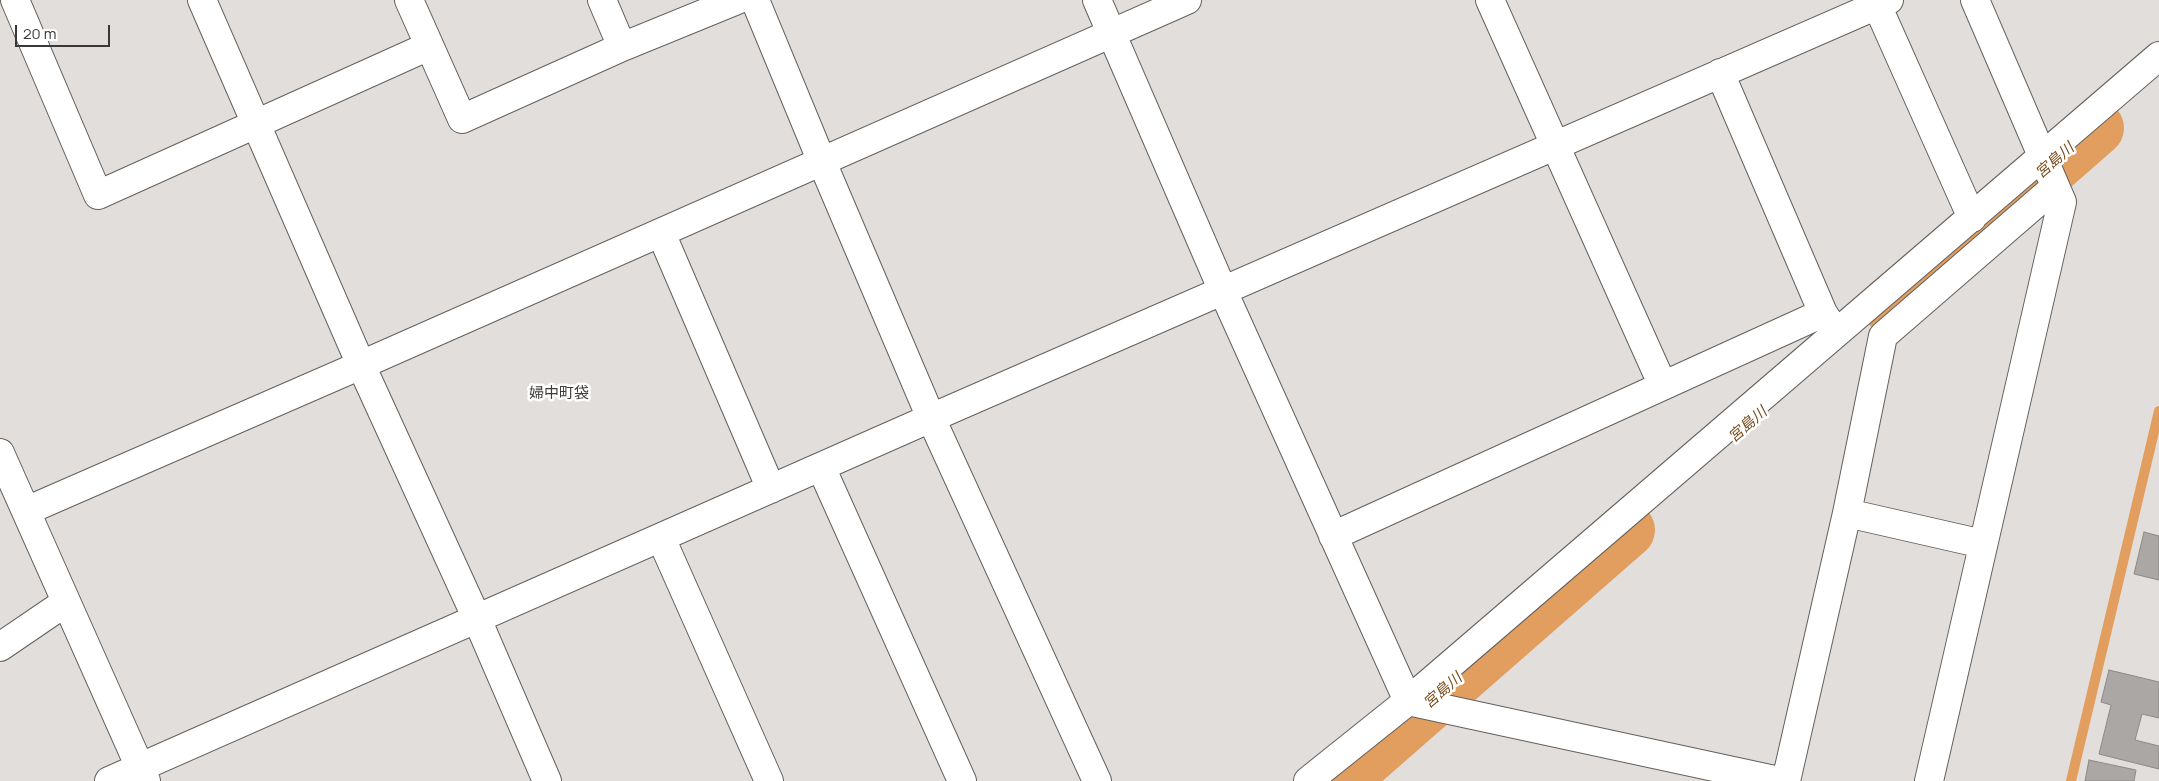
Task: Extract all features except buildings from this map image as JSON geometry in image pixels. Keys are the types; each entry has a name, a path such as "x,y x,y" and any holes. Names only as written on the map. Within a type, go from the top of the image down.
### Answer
{"street":[{"path":"15,0 98,195 429,46"},
{"path":"202,0 361,365 477,619 547,781"},
{"path":"409,0 462,119 622,47 737,0"},
{"path":"602,0 622,47"},
{"path":"755,0 931,418 1097,781"},
{"path":"1097,0 1223,291 1408,701"},
{"path":"26,511 662,233 1187,0"},
{"path":"1490,0 1663,386"},
{"path":"1929,781 2062,202 1975,0"},
{"path":"109,781 143,774 477,619 931,418 1883,3 1972,218"},
{"path":"1308,781 1408,701 1830,323 1972,218 2159,56"},
{"path":"1720,73 1830,323"},
{"path":"1786,781 1847,512 1883,336 2056,188"},
{"path":"662,233 771,489"},
{"path":"1333,536 1663,386 1830,323"},
{"path":"0,453 143,774"},
{"path":"821,467 962,781"},
{"path":"1847,512 1983,544"},
{"path":"661,538 769,781"},
{"path":"0,648 66,602"},
{"path":"1408,701 1779,781"}],"waterway":[{"name":"宮島川","path":"1889,305 2096,128"},
{"path":"2071,781 2159,411"},
{"name":"宮島川","path":"1340,781 1627,530"}],"district":[{"name":"婦中町袋","path":"559,394"}]}
